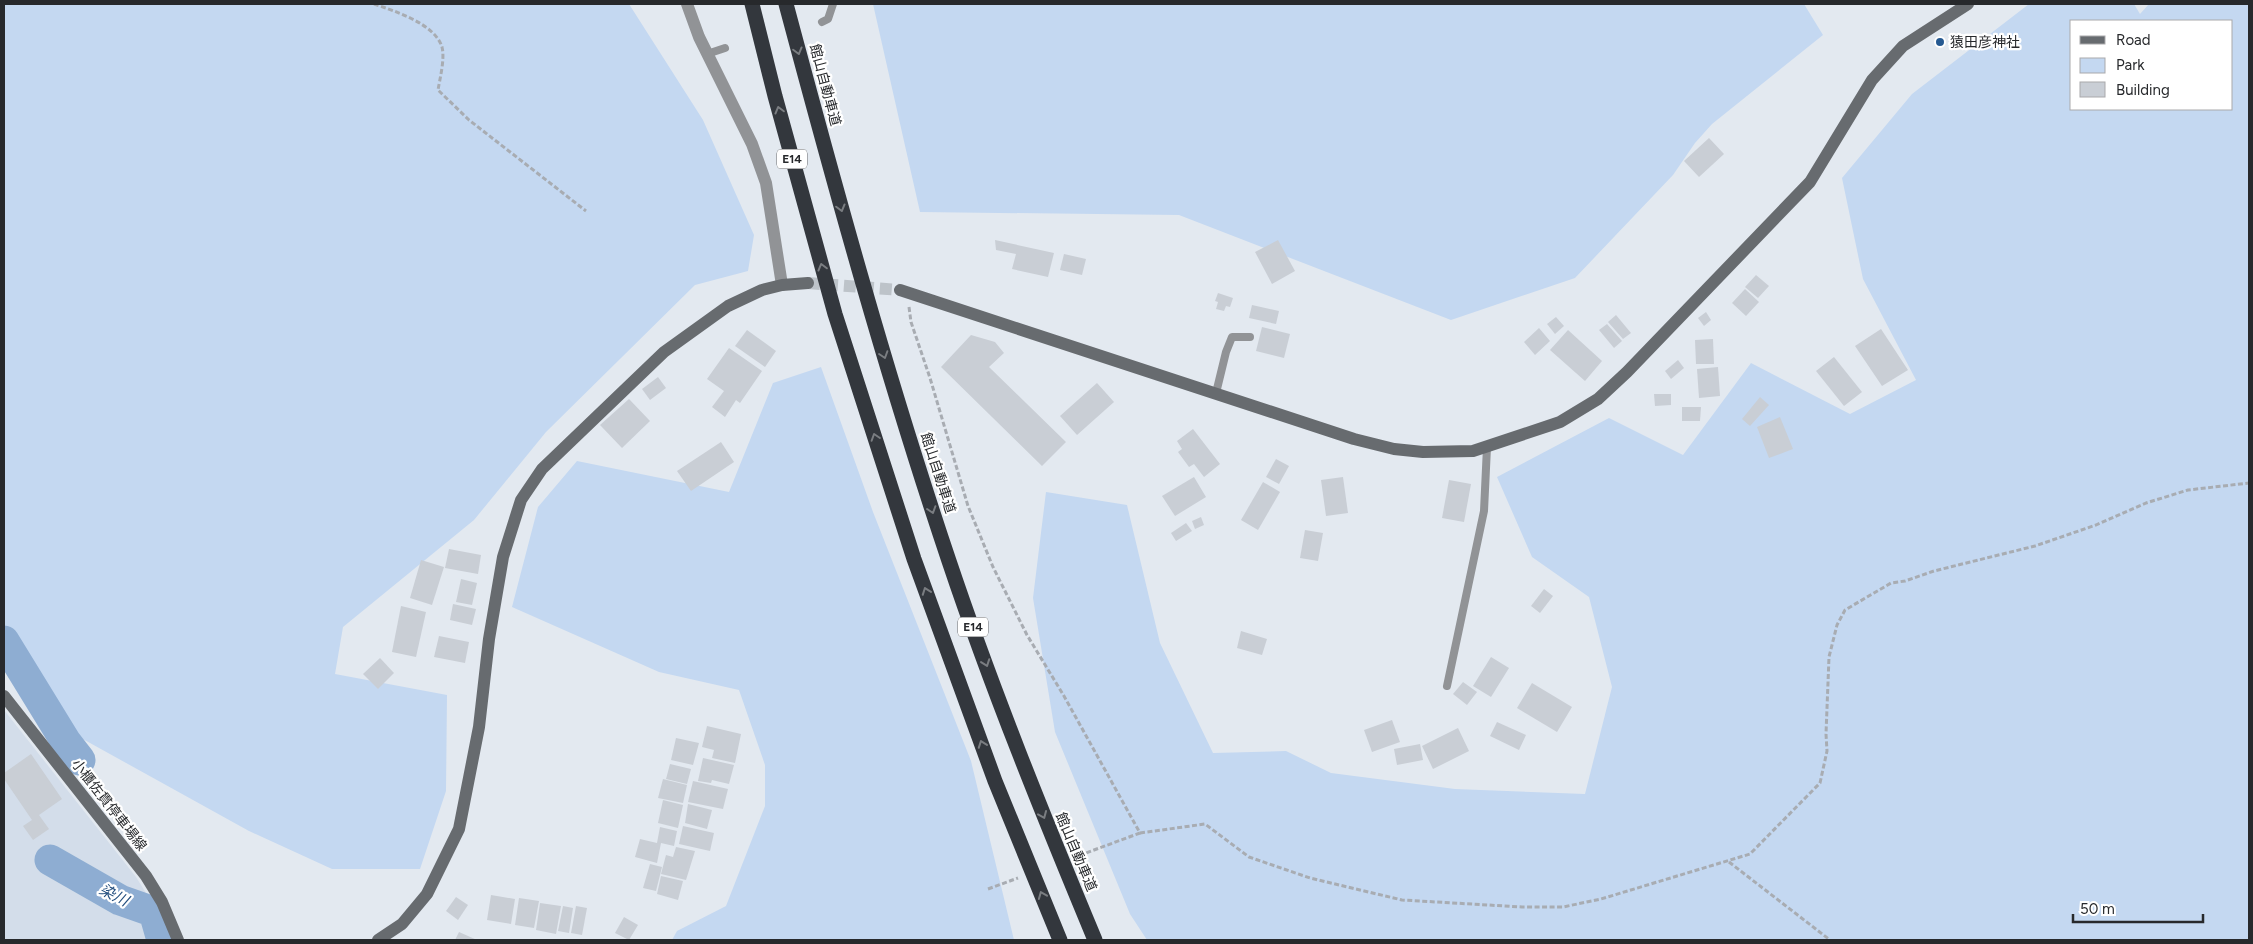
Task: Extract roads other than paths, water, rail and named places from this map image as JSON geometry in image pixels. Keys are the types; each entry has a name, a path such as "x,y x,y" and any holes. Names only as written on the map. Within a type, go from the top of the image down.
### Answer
{"highway":[{"name":"E14","path":"752,4 775,96 835,314 914,559 995,781 1060,940"},
{"name":"館山自動車道","path":"786,4 869,308 949,561 1028,780 1095,940"}],"street":[{"path":"687,4 707,54 752,144 766,183 782,285"},
{"path":"904,291 1354,439 1394,449 1424,452 1473,451 1560,422 1598,399 1628,372 1810,182 1872,80 1903,46 1968,4"},
{"path":"378,940 402,924 427,894 459,829 479,727 489,639 503,557 521,500 542,469 664,352 728,306 762,290 808,282"},
{"name":"小櫃佐貫停車場線","path":"5,700 146,876 162,902 178,940"}],"lane":[{"path":"822,22 828,19 833,4"},
{"path":"707,54 725,48"},
{"path":"1216,393 1226,352 1232,337 1250,337"},
{"path":"1447,686 1484,511 1487,447"}],"waterway":[{"name":"染川","path":"4,641 66,742 80,760"},
{"name":"染川","path":"50,860 120,900 154,912 162,940"}],"tunnel":[{"path":"808,283 900,290"}],"place":[{"name":"猿田彦神社","path":"1940,42"}]}
